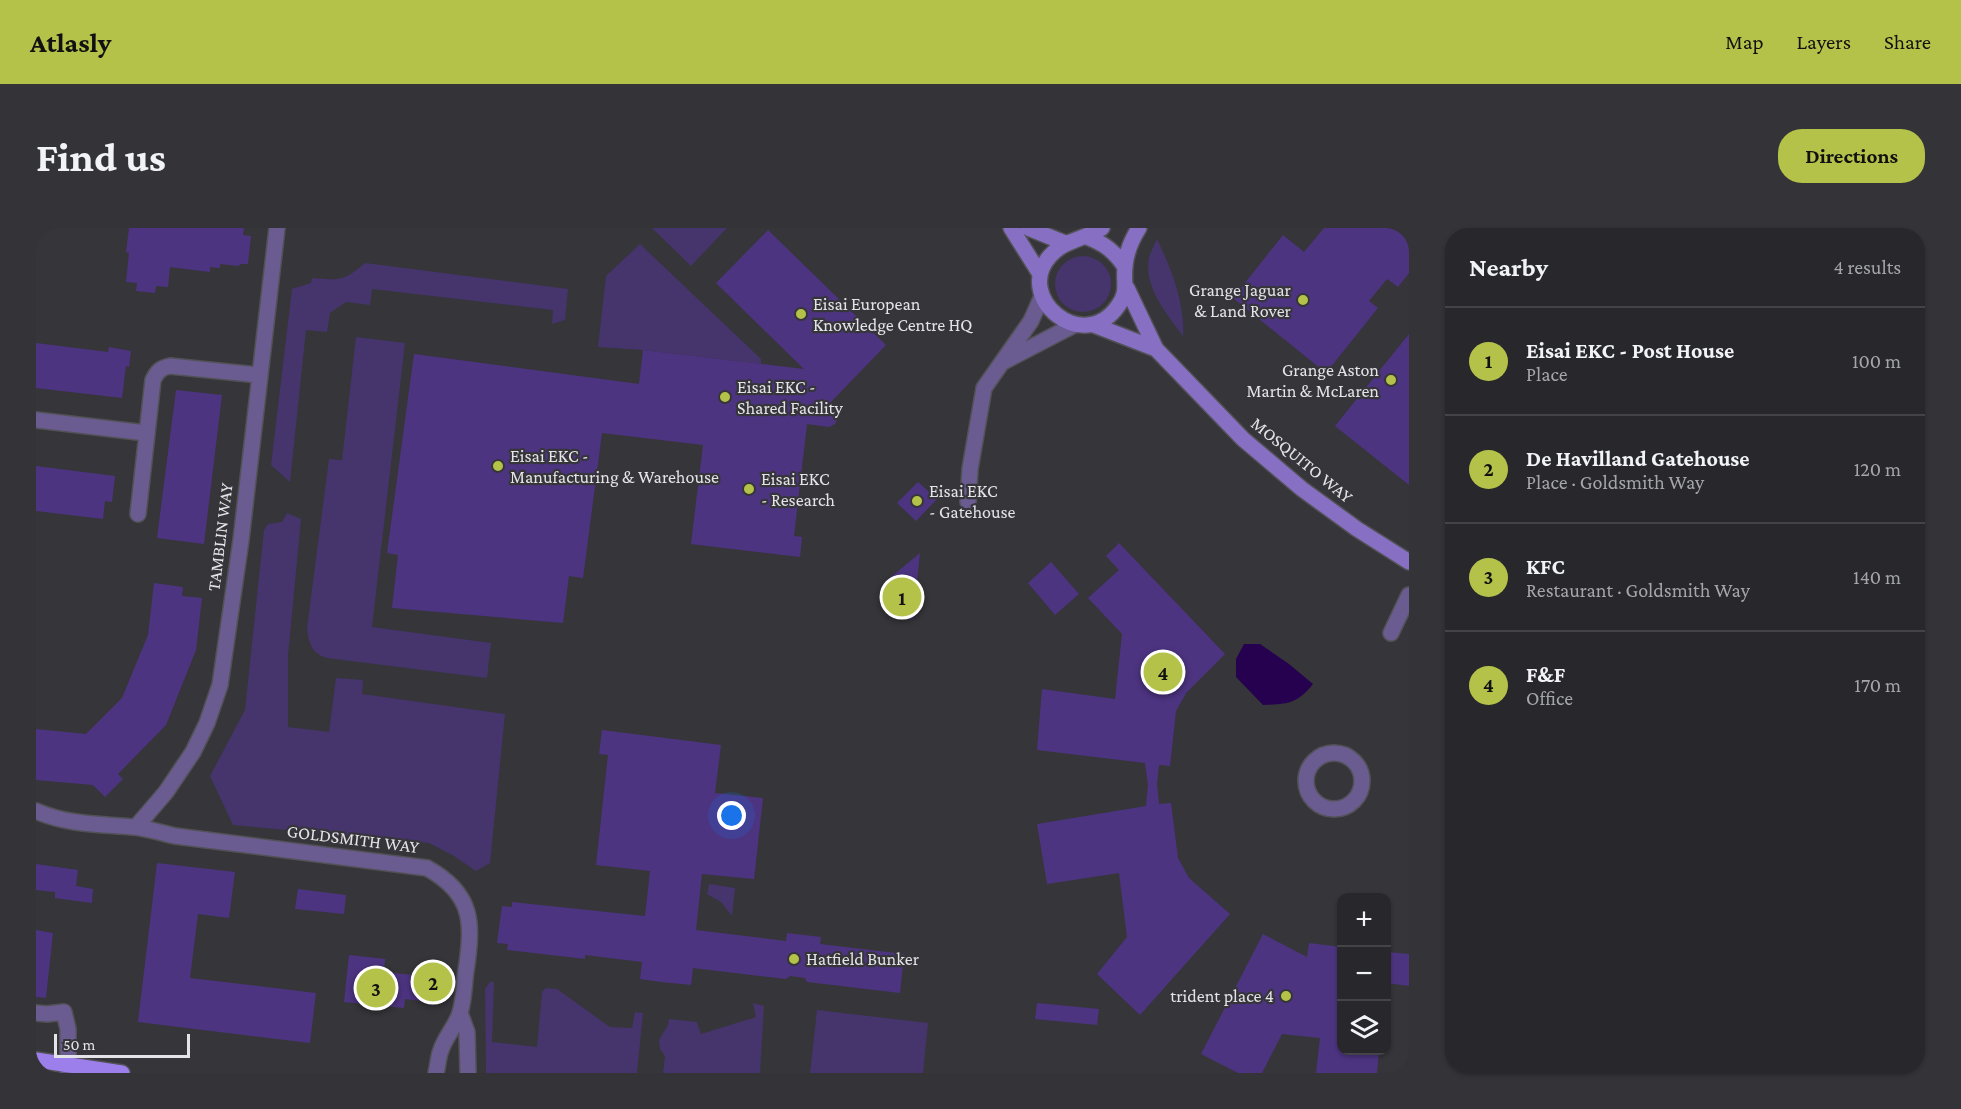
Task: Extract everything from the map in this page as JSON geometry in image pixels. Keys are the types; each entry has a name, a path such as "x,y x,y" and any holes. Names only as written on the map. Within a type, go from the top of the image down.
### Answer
{"main road":[{"path":"36,1060 72,1070 122,1073"}],"street":[{"name":"TAMBLIN WAY","path":"136,827 166,792 193,752 207,723 220,685 241,540 277,228"},
{"path":"1011,228 1040,274 1042,296 1051,311 1074,325 1094,325 1109,316 1119,306 1127,288 1125,267 1133,238 1139,228"},
{"path":"1028,228 1065,243"},
{"path":"1040,274 1049,257 1065,243 1088,237 1102,228"},
{"path":"1088,237 1105,244 1116,253 1125,267"},
{"name":"MOSQUITO WAY","path":"1127,288 1156,349 1243,439 1302,489 1357,529 1409,562"},
{"path":"968,502 970,469 984,388 1030,321 1042,296"},
{"path":"1004,362 1074,325"},
{"name":"MOSQUITO WAY","path":"1094,325 1156,349"},
{"path":"138,514 153,380 162,368 178,367 259,375"},
{"path":"36,420 146,433"},
{"path":"1391,633 1409,595"},
{"name":"GOLDSMITH WAY","path":"36,811 76,823 136,827 183,837 427,868 441,876 455,887 466,905 470,925 470,945 460,1013 441,1050 436,1073"},
{"path":"36,1013 64,1012 72,1070"},
{"name":"GOLDSMITH WAY","path":"460,1013 467,1032 468,1073"}],"shaded area":[{"path":"652,228 727,228 691,266"},
{"path":"1157,239 1172,274 1179,298 1183,336 1158,300 1150,279 1149,257"},
{"path":"640,244 761,359 761,364 598,347 606,276"},
{"path":"1083,256 1094,258 1103,264 1109,273 1111,284 1109,295 1103,304 1094,310 1083,312 1072,310 1063,304 1057,295 1055,284 1057,273 1063,264 1072,258"},
{"path":"365,263 568,289 565,320 552,324 553,310 372,289 370,305 346,302 330,313 327,332 306,330 290,482 271,465 292,289 311,283 312,278 346,277"},
{"path":"356,337 405,343 372,627 491,643 487,678 327,658 317,653 310,643 307,628 329,459 342,460"},
{"path":"287,513 301,519 288,656 288,727 329,732 336,678 363,680 362,694 505,714 490,863 476,871 429,843 233,825 210,776 245,710 264,530 268,524 282,522"},
{"path":"1244,644 1260,644 1313,684 1302,696 1291,702 1263,705 1236,677 1236,659"},
{"path":"709,884 735,888 732,916 721,902 707,894"},
{"path":"490,982 494,982 492,1042 537,1047 542,992 546,988 557,989 610,1027 632,1028 635,1012 643,1013 637,1073 486,1073 485,989"},
{"path":"753,1003 764,1006 760,1073 663,1073 665,1056 660,1049 659,1040 669,1019 697,1022 701,1034 756,1017"},
{"path":"817,1010 928,1023 923,1073 810,1073"}],"building":[{"path":"129,228 244,228 243,235 251,236 248,264 239,266 220,264 220,268 210,267 210,272 170,267 168,287 156,286 155,293 136,291 137,283 126,282"},
{"name":"Grange Jaguar & Land Rover","path":"1324,228 1409,228 1409,273 1398,287 1387,279 1369,301 1378,308 1326,373 1233,298 1283,235 1304,252"},
{"path":"768,230 886,345 830,403 838,411 835,424 829,427 807,424 794,536 802,537 800,557 691,544 703,445 602,433 583,578 569,576 563,623 392,608 398,555 387,553 414,354 639,384 643,350 804,369 716,283"},
{"name":"Grange Aston Martin & McLaren","path":"1409,334 1409,485 1335,426"},
{"path":"36,343 108,352 109,347 131,351 129,367 126,366 122,398 36,388"},
{"path":"176,390 222,395 204,544 157,538"},
{"path":"36,466 115,476 112,502 105,501 103,519 36,511"},
{"name":"Eisai EKC - Gatehouse","path":"918,482 937,499 916,521 897,503"},
{"path":"1119,543 1225,654 1186,693 1176,711 1170,766 1159,765 1157,784 1159,804 1171,803 1178,858 1189,878 1230,914 1140,1015 1097,974 1127,937 1119,873 1047,884 1037,824 1146,806 1148,785 1145,763 1037,750 1042,689 1115,699 1122,634 1088,598 1119,570 1106,556"},
{"path":"920,553 913,619 888,616 891,577"},
{"path":"1051,562 1079,594 1055,615 1028,583"},
{"path":"154,583 183,587 182,596 202,598 196,650 166,725 118,774 123,779 105,797 93,785 36,780 36,729 86,734 122,698 148,635"},
{"path":"602,730 721,745 715,793 763,798 754,879 702,874 696,930 786,941 787,933 821,937 820,944 904,954 900,993 807,982 805,978 790,976 786,979 693,968 691,985 661,982 640,979 642,962 585,955 585,959 507,950 508,944 497,943 502,906 512,907 512,902 645,916 650,871 596,865 608,755 599,754"},
{"path":"157,863 235,872 229,918 198,914 190,978 316,993 310,1043 138,1022"},
{"path":"36,864 78,870 76,886 93,889 92,903 55,898 55,892 36,890"},
{"path":"298,889 346,895 344,914 295,909"},
{"path":"36,930 53,933 46,998 36,997"},
{"name":"trident place 4","path":"1263,934 1307,957 1309,943 1337,946 1337,1055 1379,1055 1377,1073 1316,1073 1320,1038 1282,1034 1262,1073 1238,1073 1201,1054"},
{"path":"1391,952 1409,954 1409,986 1391,984"},
{"path":"349,955 385,959 384,972 423,976 424,969 446,971 443,994 437,993 436,1003 405,999 404,1008 344,1002"},
{"path":"1037,1003 1099,1009 1097,1025 1035,1019"}],"place":[{"name":"Grange Jaguar & Land Rover","path":"1303,300"},
{"name":"Eisai European Knowledge Centre HQ","path":"801,314"},
{"name":"Grange Aston Martin & McLaren","path":"1391,380"},
{"name":"Eisai EKC - Shared Facility","path":"725,397"},
{"name":"Eisai EKC - Manufacturing & Warehouse","path":"498,466"},
{"name":"Eisai EKC - Research","path":"749,489"},
{"name":"Eisai EKC - Gatehouse","path":"917,501"},
{"name":"Eisai EKC - Post House","path":"902,597"},
{"name":"F&F","path":"1163,672"},
{"name":"Hatfield Bunker","path":"794,959"},
{"name":"De Havilland Gatehouse","path":"433,982"},
{"name":"KFC","path":"376,988"},
{"name":"trident place 4","path":"1286,996"}]}
